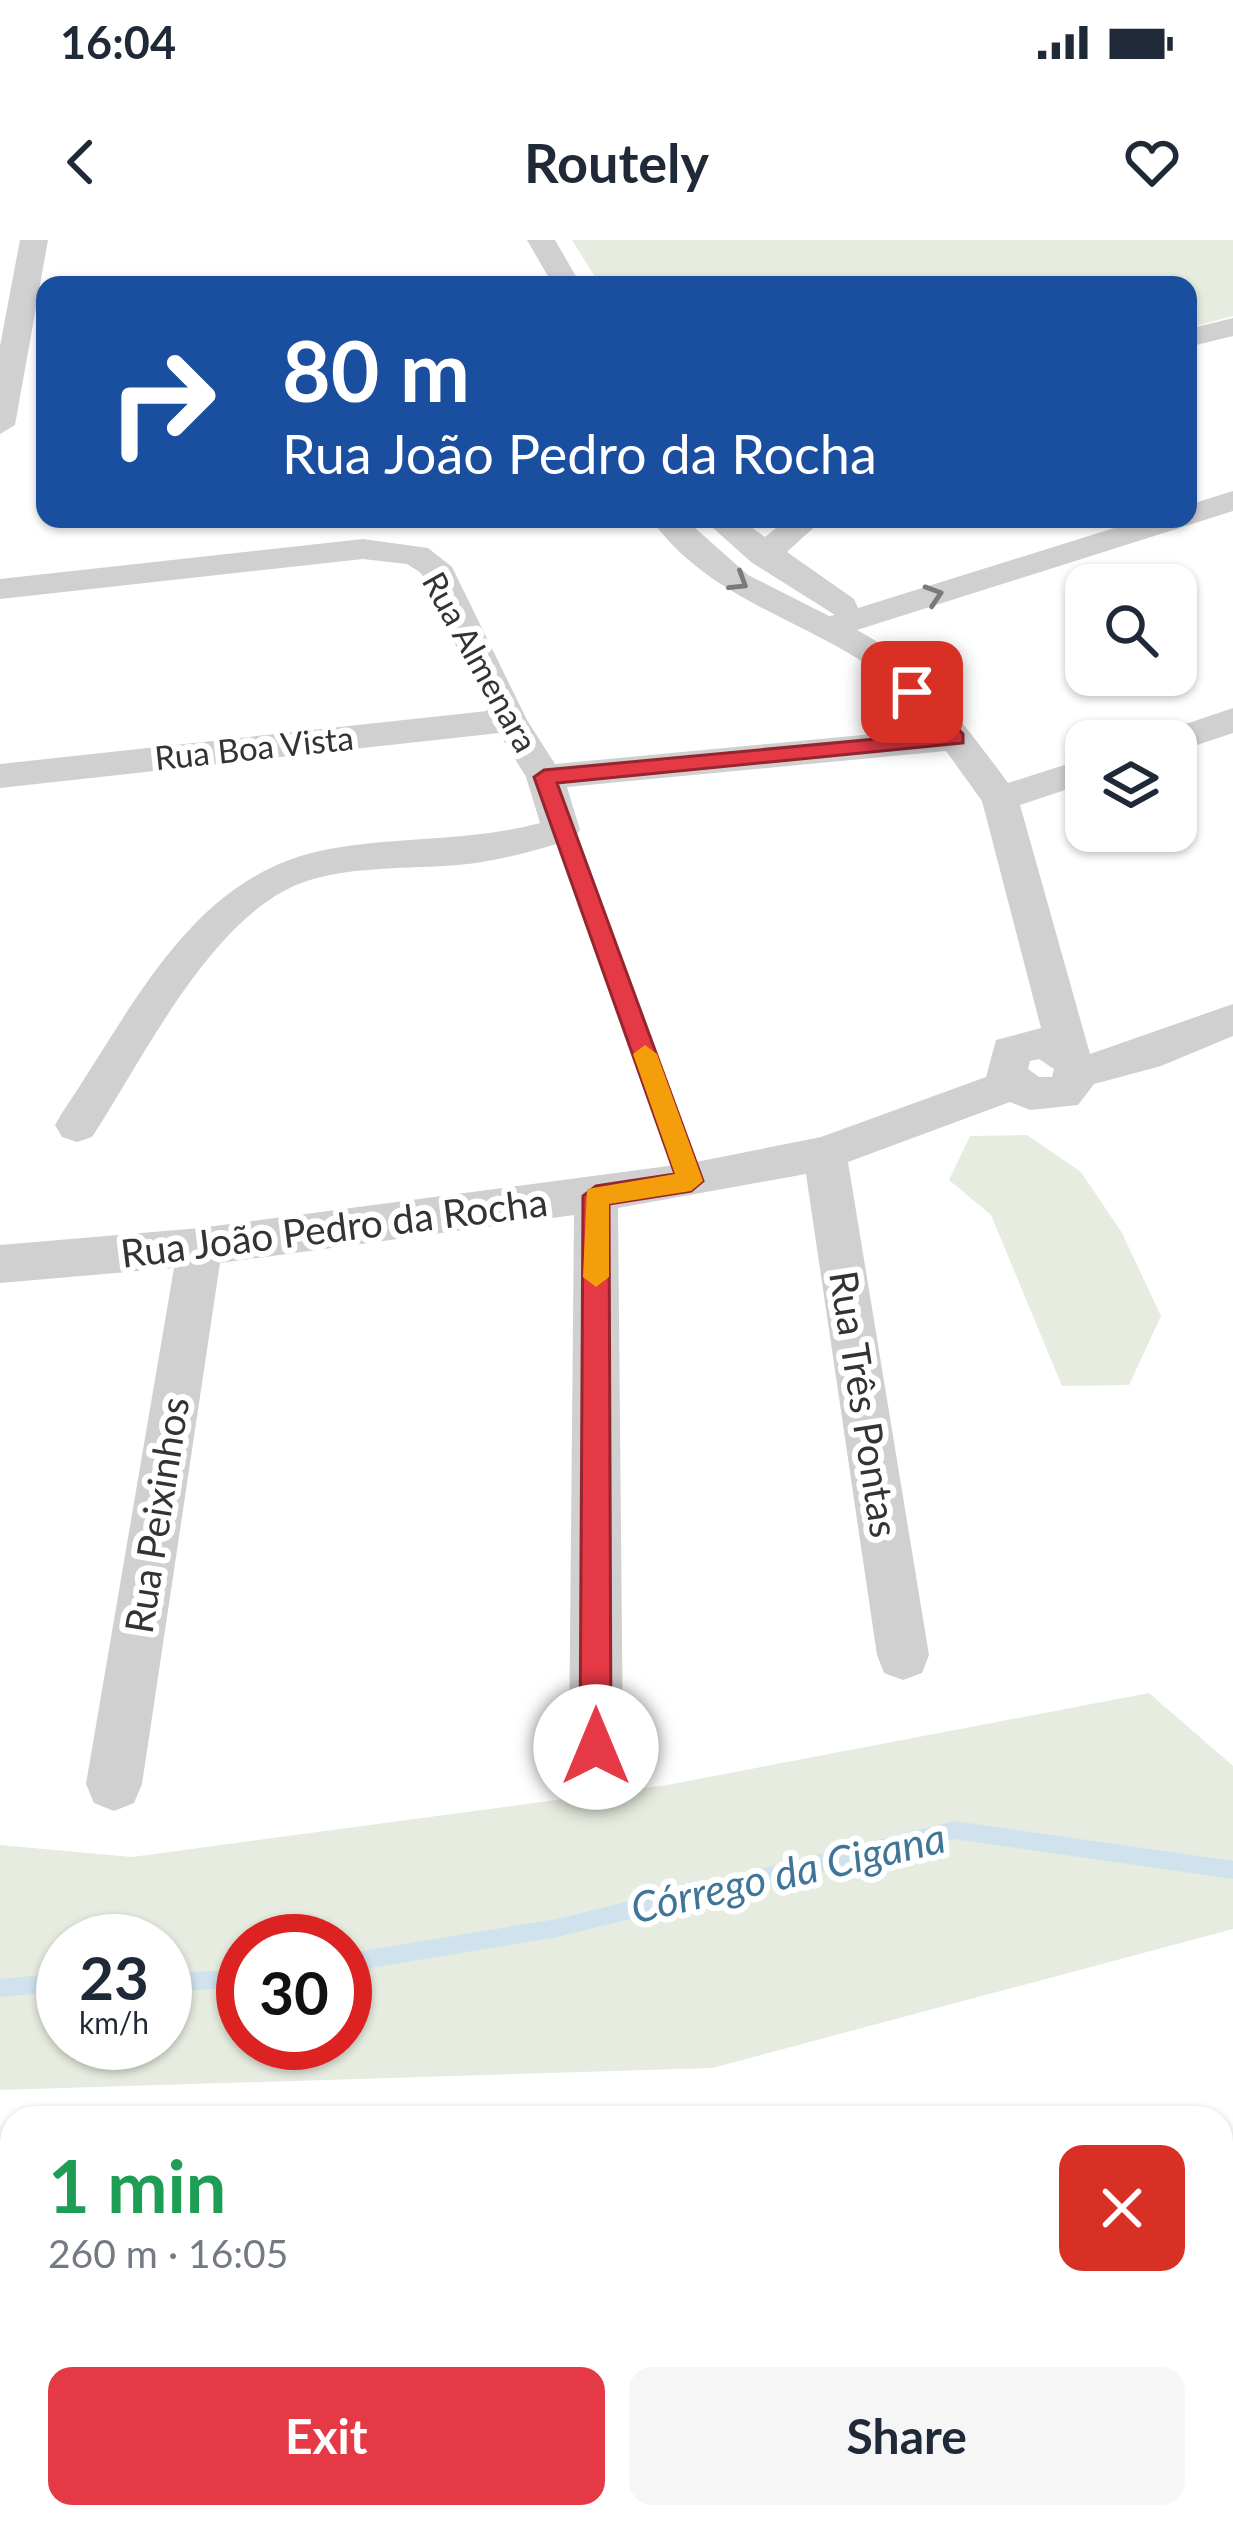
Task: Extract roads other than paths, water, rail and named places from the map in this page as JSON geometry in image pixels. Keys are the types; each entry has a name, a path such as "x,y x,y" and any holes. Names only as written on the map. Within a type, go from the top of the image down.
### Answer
{"street":[{"path":"0,425 11,295 34,240"},
{"path":"541,240 562,276"},
{"path":"1197,336 1233,327"},
{"path":"1197,512 1233,501"},
{"path":"675,528 736,582 872,652 956,738 1000,799 1073,1065 1070,1088 1053,1096 1030,1094 1009,1071 1041,959"},
{"path":"730,528 763,555 859,616 872,652"},
{"path":"763,555 796,528"},
{"path":"822,630 1147,528"},
{"name":"Rua Almenara","path":"0,589 363,549 416,555 435,567 509,720 544,777 956,738"},
{"name":"Rua Boa Vista","path":"0,776 509,720"},
{"path":"1197,732 1233,720"},
{"path":"77,1125 209,936 248,894 293,873 330,864 491,848 561,830 544,777"},
{"path":"1000,799 1065,777"},
{"path":"1073,1065 1132,1060 1233,1019"},
{"name":"Rua João Pedro da Rocha","path":"0,1264 200,1247 691,1181 825,1153 1009,1071"},
{"name":"Rua Três Pontas","path":"825,1153 903,1655"},
{"path":"596,1196 596,1747"},
{"name":"Rua Peixinhos","path":"113,1784 200,1247"}],"lane":[{"path":"561,830 691,1181"}],"waterway":[{"name":"Córrego da Cigana","path":"372,1959 557,1928 954,1830 1233,1870"},
{"name":"Córrego da Cigana","path":"192,1981 216,1980"},
{"name":"Córrego da Cigana","path":"0,1988 36,1985"}]}
